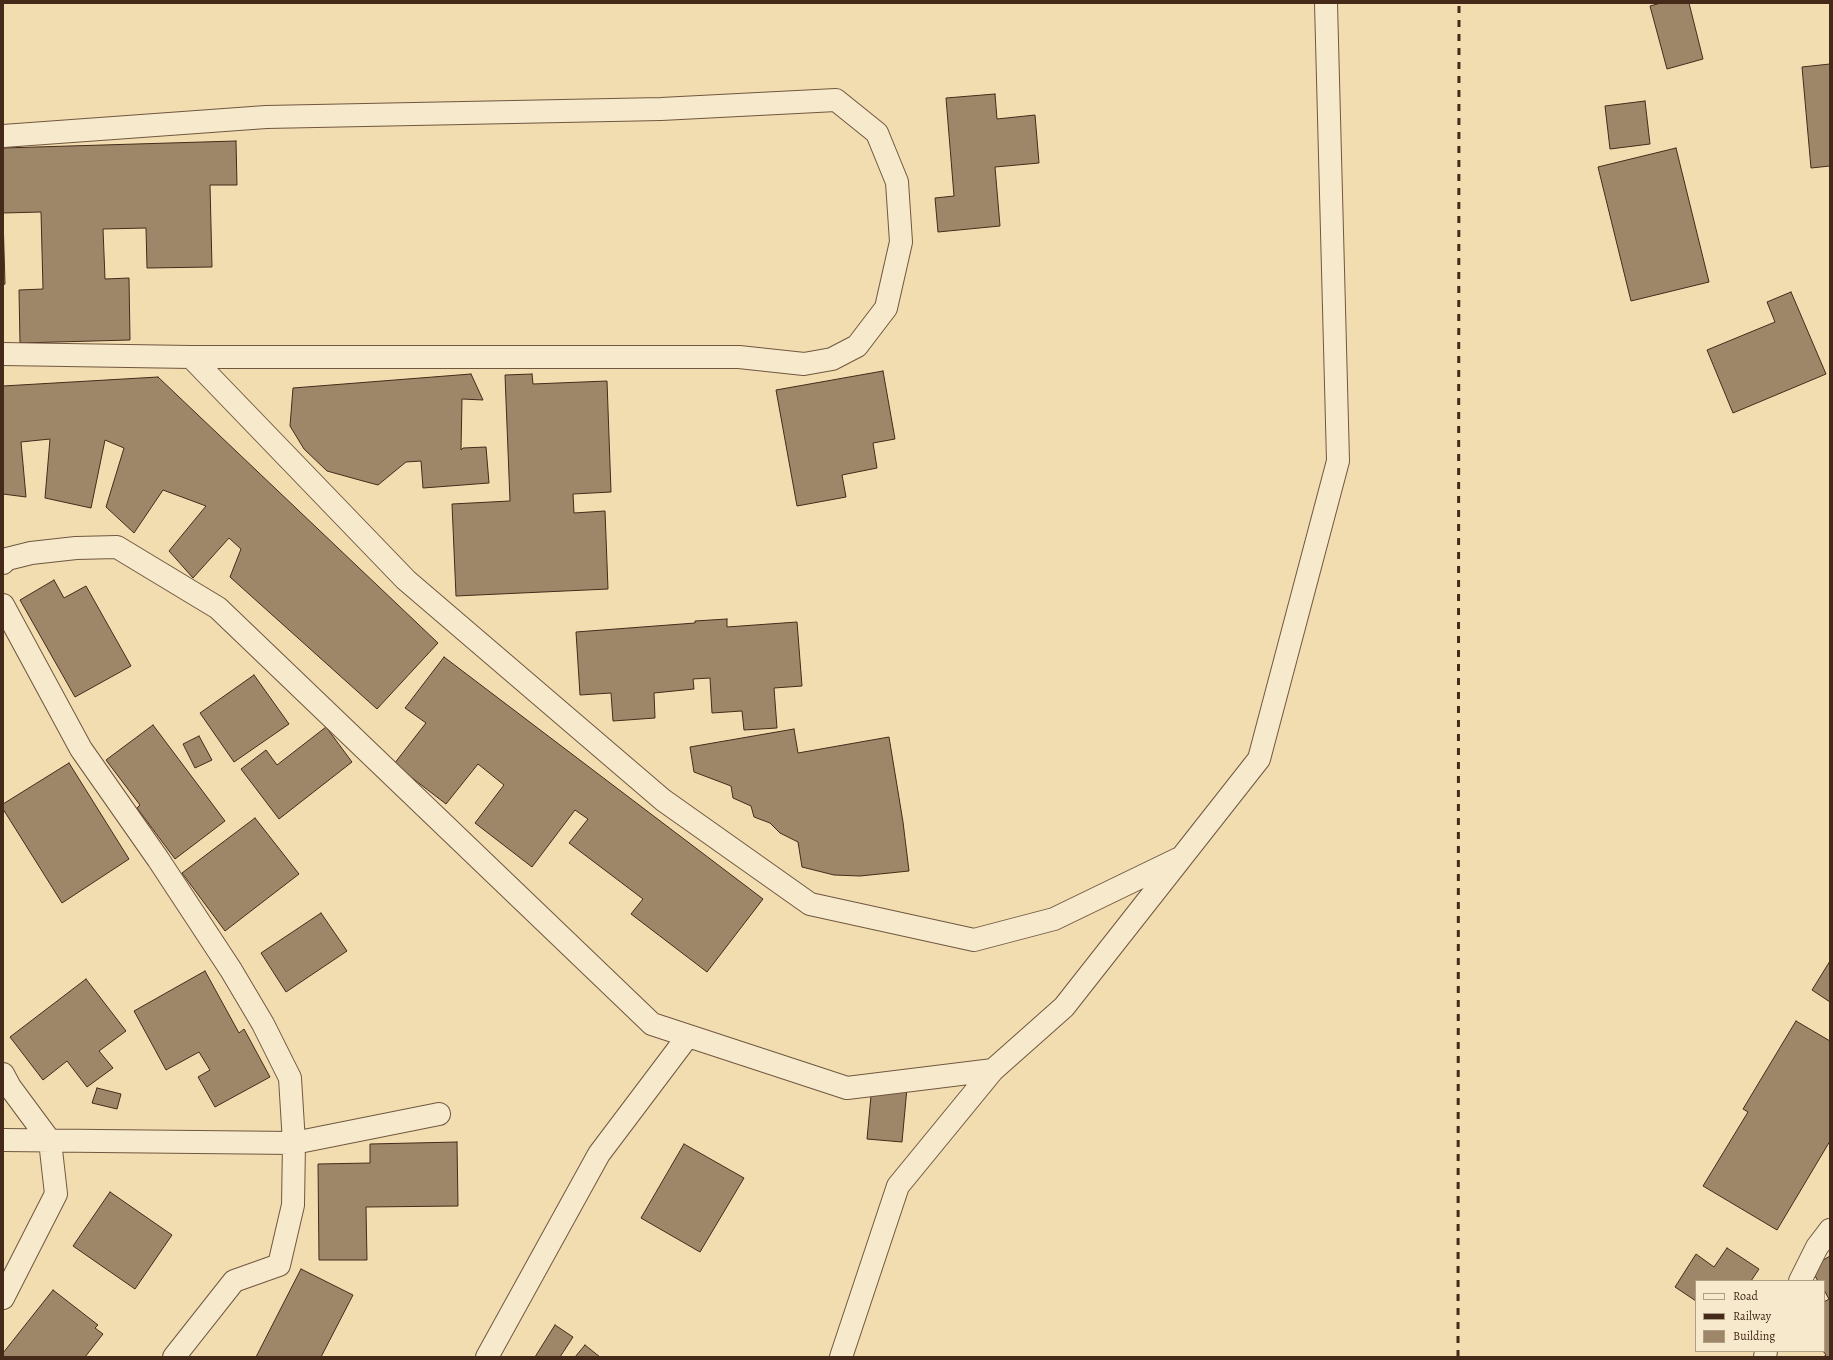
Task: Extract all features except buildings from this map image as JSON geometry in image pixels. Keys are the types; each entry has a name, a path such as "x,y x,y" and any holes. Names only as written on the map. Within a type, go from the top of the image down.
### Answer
{"street":[{"path":"841,1357 898,1186 993,1070 1064,1007 1259,759 1338,461 1326,3"},
{"path":"3,136 266,117 661,109 836,100 877,133 897,182 901,242 886,308 857,346 832,359 804,364 739,357 191,357 3,354"},
{"path":"191,357 406,580 663,800 810,904 974,940 1054,919 1182,857"},
{"path":"3,563 7,559 31,553 76,548 117,547 218,608 652,1024 847,1088 993,1070"},
{"path":"3,605 81,749 158,858 231,970 263,1024 290,1078 294,1143 293,1205 279,1265 234,1281 174,1357"},
{"path":"487,1357 599,1154 688,1036"},
{"path":"3,1074 10,1087 50,1141 56,1194 3,1298"},
{"path":"3,1140 294,1143 439,1114"},
{"path":"1800,1280 1817,1247 1830,1230"}],"railway":[{"path":"1458,1357 1459,3"}]}
